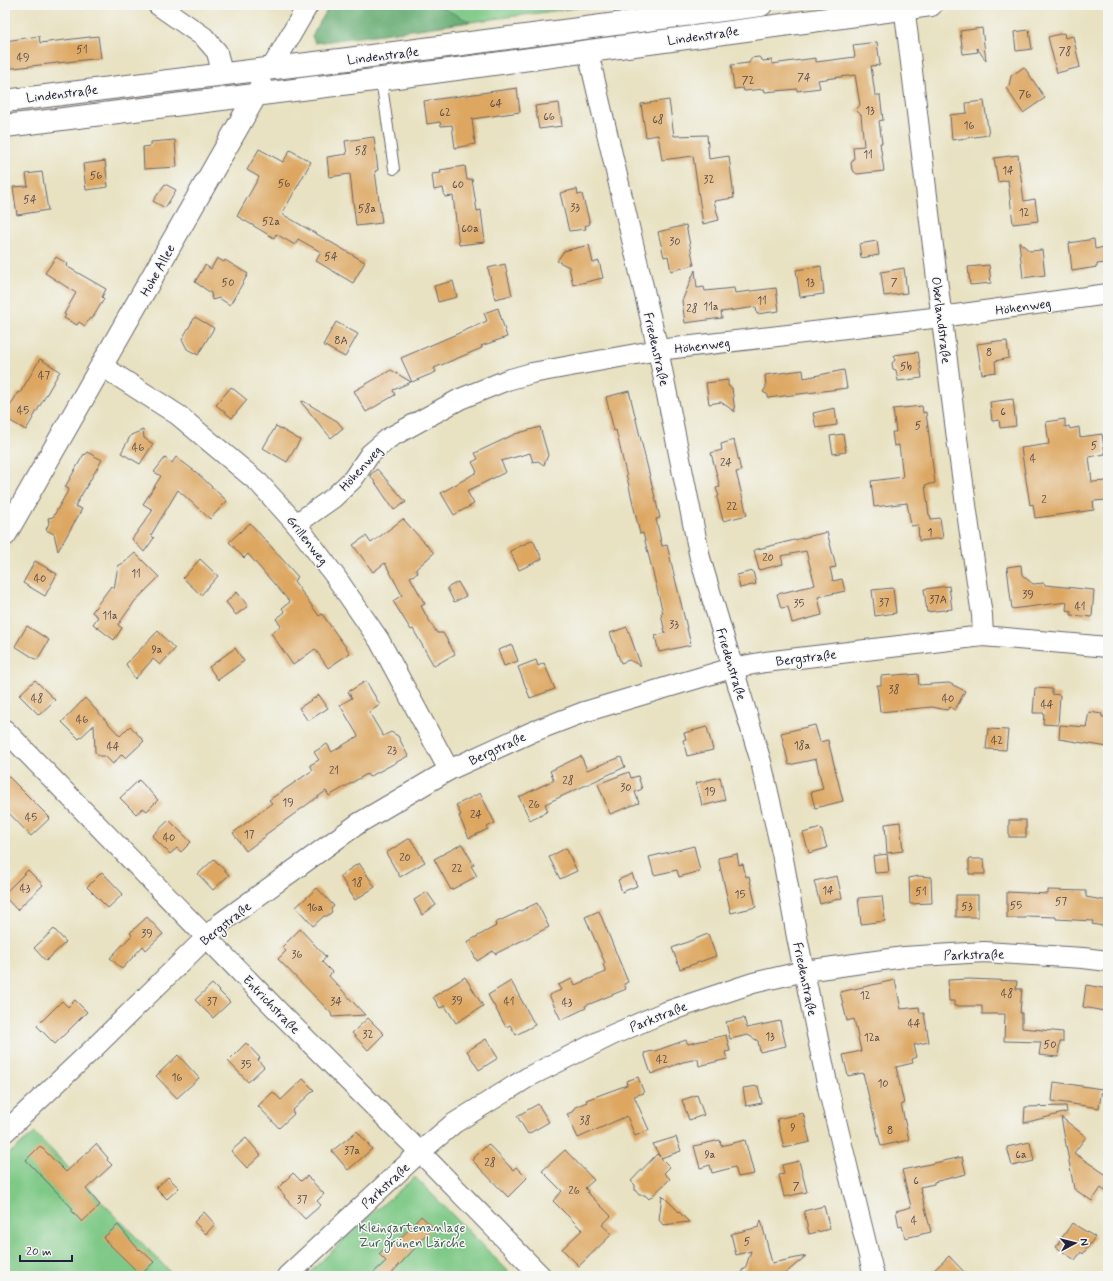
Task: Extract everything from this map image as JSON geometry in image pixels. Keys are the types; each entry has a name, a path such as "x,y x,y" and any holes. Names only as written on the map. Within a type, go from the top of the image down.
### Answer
{"street":[{"path":"158,5 204,37 218,52 222,74"},
{"name":"Hohe Allee","path":"5,535 308,5"},
{"name":"Lindenstraße","path":"5,101 271,69 570,45 731,20 761,5"},
{"name":"Lindenstraße","path":"5,126 381,79 570,45 731,20 931,5"},
{"name":"Oberlandstraße","path":"904,7 958,449 982,615 983,636"},
{"name":"Friedenstraße","path":"570,45 658,350 700,558 761,762 782,853 797,937 828,1088 874,1276"},
{"name":"Höhenweg","path":"296,524 333,498 353,479 370,454 389,438 460,399 507,380 532,373 658,350 942,317 1108,294"},
{"name":"Grillenweg","path":"102,366 178,415 259,483 296,524 336,576 380,640 449,770"},
{"name":"Bergstraße","path":"5,1132 93,1049 206,936 222,922 359,823 449,770 532,732 584,712 732,668 765,662 983,636 1108,647"},
{"name":"Entrichstraße","path":"5,730 282,1014 541,1276"},
{"name":"Parkstraße","path":"286,1276 420,1152 454,1124 530,1076 612,1035 663,1013 753,983 805,971 904,957 973,952 1035,954 1108,961"}],"lane":[{"name":"Lindenstraße","path":"381,79 394,169"}],"green space":[{"path":"330,5 437,5 470,22 315,43 312,36"},
{"path":"437,5 599,5 470,22"},
{"path":"35,1133 174,1276 5,1276 5,1157"},
{"name":"Kleingartenanlage Zur grünen Lärche","path":"415,1177 513,1276 306,1276 361,1223"}],"building":[{"path":"982,28 986,61 977,48 978,52 963,54 960,31"},
{"path":"1029,30 1032,49 1016,51 1014,32"},
{"path":"1064,33 1065,38 1073,36 1080,67 1057,73 1048,37"},
{"path":"39,36 40,43 98,36 101,58 5,69 5,41"},
{"path":"877,42 880,65 871,66 875,95 880,95 883,120 879,121 882,143 880,143 884,171 857,174 852,170 851,163 854,159 853,147 864,146 861,115 856,110 860,105 855,75 818,80 820,88 797,91 797,89 765,92 764,89 744,91 743,88 734,89 731,65 749,63 751,58 759,57 763,61 772,60 772,64 816,58 816,62 855,57 853,45"},
{"path":"1024,67 1045,98 1023,113 1006,88 1009,86 1011,76"},
{"path":"517,88 520,112 472,119 475,144 455,148 452,125 441,126 440,122 427,124 424,101"},
{"path":"669,100 674,136 707,135 709,159 729,156 734,198 714,201 719,220 703,224 693,156 662,160 658,135 646,137 641,104"},
{"path":"984,101 989,135 952,140 950,115 967,113 966,103"},
{"path":"559,103 562,126 539,129 535,106"},
{"path":"374,137 378,170 375,171 382,223 356,226 350,174 329,177 327,157 347,154 345,141"},
{"path":"175,140 177,167 144,169 143,147 151,146 151,142"},
{"path":"259,149 283,162 290,150 311,162 282,214 365,262 353,283 316,261 321,252 298,239 295,245 276,234 274,238 237,216 259,177 247,170"},
{"path":"1018,155 1024,201 1035,199 1038,221 1013,224 1008,180 998,182 994,158"},
{"path":"105,161 108,187 86,190 83,164"},
{"path":"465,166 467,180 472,179 477,211 481,210 485,242 459,245 453,196 445,197 443,188 434,190 432,174 441,173 440,170"},
{"path":"42,172 48,210 17,215 13,187 28,186 26,174"},
{"path":"165,184 176,190 165,208 153,201"},
{"path":"577,189 578,195 582,194 590,224 585,226 586,229 569,231 560,193"},
{"path":"686,225 694,265 671,271 668,256 664,257 658,232"},
{"path":"1094,239 1095,249 1104,247 1106,263 1097,264 1097,267 1072,271 1069,243"},
{"path":"877,241 879,255 861,258 859,244"},
{"path":"1019,242 1030,251 1042,250 1045,275 1023,278"},
{"path":"589,245 593,263 599,261 603,278 573,285 569,267 557,261 564,251"},
{"path":"56,257 68,264 66,266 106,289 102,297 104,299 92,319 90,318 85,326 79,322 77,325 64,318 66,315 64,314 76,293 45,273"},
{"path":"217,258 224,262 225,260 248,274 230,305 219,298 212,300 211,293 195,282 205,265 211,269"},
{"path":"505,264 512,295 495,299 488,268"},
{"path":"989,265 991,283 970,285 968,267"},
{"path":"821,266 824,294 800,297 796,270"},
{"path":"904,268 907,293 884,296 881,272"},
{"path":"695,270 697,288 704,287 705,291 734,288 735,293 776,288 779,311 757,314 756,307 721,312 722,318 685,323 682,301"},
{"path":"453,281 457,297 438,302 434,286"},
{"path":"498,308 507,337 481,346 482,348 434,368 436,372 412,382 401,358 487,321 484,313"},
{"path":"195,317 214,328 198,355 187,349 182,339"},
{"path":"336,322 358,334 345,357 323,345"},
{"path":"1007,341 1009,358 995,361 996,372 982,374 977,344"},
{"path":"918,352 922,378 898,381 896,370 893,369 892,363 895,360 894,355"},
{"path":"40,359 60,371 26,430 5,418 5,415"},
{"path":"391,370 411,382 393,390 395,395 366,412 354,391"},
{"path":"803,370 804,378 844,370 847,388 768,398 768,395 763,392 766,387 765,375"},
{"path":"728,380 728,386 732,388 735,412 721,402 709,404 706,383"},
{"path":"231,387 247,400 232,418 216,405"},
{"path":"629,391 660,518 656,519 662,546 667,545 691,645 659,652 655,636 665,633 661,614 663,613 643,533 640,534 616,430 614,431 606,397"},
{"path":"1013,399 1016,426 1000,428 999,420 992,421 990,402"},
{"path":"303,401 337,421 343,428 331,438 301,402"},
{"path":"922,406 923,413 926,412 935,483 925,485 929,515 931,519 940,518 943,538 919,541 918,525 911,526 907,503 874,507 871,481 903,477 899,445 894,446 892,432 896,432 893,409"},
{"path":"835,408 837,425 816,428 813,413"},
{"path":"1065,419 1065,427 1069,426 1070,429 1079,427 1080,437 1102,434 1105,454 1089,457 1092,482 1108,481 1108,500 1093,501 1094,510 1035,518 1033,504 1030,505 1021,448 1049,444 1046,422"},
{"path":"276,426 300,440 287,462 263,448"},
{"path":"540,427 548,455 544,465 538,461 533,462 530,453 501,461 506,472 467,491 474,504 454,515 441,493 477,472 472,462 478,459 475,453 515,434"},
{"path":"143,430 144,438 153,444 140,464 121,453 131,435"},
{"path":"843,434 846,452 833,454 830,436"},
{"path":"734,440 741,471 736,472 747,515 723,521 717,497 719,496 716,488 720,487 711,453 722,450 721,444"},
{"path":"87,452 102,460 75,506 82,509 58,551 54,534 46,530 49,523 48,518 53,517 69,489 65,487 84,454 85,455"},
{"path":"176,457 196,472 227,501 210,519 178,490 151,535 154,538 144,552 132,539 153,510 143,504 161,476 154,472 165,458 172,463"},
{"path":"377,469 406,502 394,510 370,475"},
{"path":"403,519 434,553 416,569 418,573 410,577 425,604 421,606 427,617 437,633 443,633 455,654 434,666 413,629 411,630 393,601 402,595 385,563 373,572 353,545 366,536 371,543"},
{"path":"250,523 298,577 294,581 319,616 322,614 350,653 328,668 315,649 293,665 271,633 281,626 276,619 285,612 282,608 290,602 248,554 244,558 229,542"},
{"path":"827,532 836,567 830,568 833,581 842,579 845,591 818,597 822,615 792,623 788,607 781,608 777,594 815,585 806,551 781,556 783,564 759,570 754,550"},
{"path":"533,540 542,559 519,570 510,551"},
{"path":"135,553 159,577 135,601 118,625 122,628 114,640 93,624 98,617 92,612 111,586 114,589 118,566"},
{"path":"200,559 218,576 201,595 183,578"},
{"path":"35,561 57,574 45,596 23,583"},
{"path":"1021,565 1022,575 1033,584 1044,583 1045,585 1094,590 1092,617 1071,615 1071,611 1066,610 1067,602 1012,609 1007,567"},
{"path":"753,571 756,584 740,588 737,575"},
{"path":"458,582 466,596 454,602 447,588"},
{"path":"949,586 952,609 927,612 924,589"},
{"path":"893,588 896,613 875,616 872,590"},
{"path":"237,592 248,606 236,615 226,602"},
{"path":"27,626 49,640 37,660 15,646"},
{"path":"627,627 641,666 629,660 621,663 610,633"},
{"path":"158,631 175,649 160,665 153,659 135,679 126,664"},
{"path":"512,645 518,661 504,666 498,650"},
{"path":"235,648 244,661 218,680 209,667"},
{"path":"536,660 538,666 544,663 555,689 530,698 518,667"},
{"path":"918,674 919,685 949,683 965,691 955,710 950,707 947,710 932,707 880,712 877,685 881,685 881,676"},
{"path":"35,680 55,700 39,715 19,695"},
{"path":"366,681 380,705 369,712 383,736 391,732 398,736 408,756 369,777 367,774 329,796 326,791 265,835 266,836 246,851 233,833 272,803 269,800 313,770 310,765 319,760 314,752 327,744 332,752 358,736 340,705 352,698 348,692"},
{"path":"1035,688 1052,689 1052,694 1060,695 1058,725 1043,724 1044,713 1033,713"},
{"path":"319,695 328,708 308,721 299,708"},
{"path":"85,698 120,736 130,726 144,741 126,758 122,754 113,764 105,756 99,756 95,752 94,725 79,739 62,722"},
{"path":"1089,712 1102,714 1102,717 1108,717 1108,747 1059,739 1060,725 1086,727"},
{"path":"815,725 820,742 828,740 843,801 815,808 811,792 823,789 816,759 789,765 781,733"},
{"path":"707,727 713,750 687,756 683,740 686,739 684,733"},
{"path":"988,729 1008,730 1006,750 986,749"},
{"path":"581,756 587,770 621,757 625,767 545,804 548,811 530,820 519,797 554,780 550,771"},
{"path":"629,772 631,778 638,776 642,789 635,792 639,803 610,814 598,784"},
{"path":"5,773 50,818 31,836 5,809"},
{"path":"720,777 725,800 702,806 696,783"},
{"path":"139,780 158,800 147,811 143,808 136,814 120,798"},
{"path":"480,793 495,823 487,827 488,829 469,838 459,816 461,815 456,805"},
{"path":"169,820 191,842 181,852 177,848 170,854 152,836"},
{"path":"1009,820 1026,820 1026,837 1009,837"},
{"path":"900,822 903,851 887,853 885,824"},
{"path":"821,828 827,848 809,853 803,833"},
{"path":"410,838 425,862 400,877 386,853"},
{"path":"462,844 474,865 471,866 477,876 451,890 434,859"},
{"path":"694,846 700,871 679,877 677,870 654,875 649,857"},
{"path":"566,848 577,871 560,879 549,857"},
{"path":"737,854 739,865 743,864 746,877 749,876 756,907 731,913 718,858"},
{"path":"887,854 889,872 875,873 873,856"},
{"path":"214,859 229,875 213,890 198,874"},
{"path":"969,859 984,859 985,874 969,874"},
{"path":"359,863 375,887 355,900 340,876"},
{"path":"28,870 43,885 17,910 5,897 5,893"},
{"path":"102,872 123,894 108,908 87,887"},
{"path":"632,874 637,886 622,892 618,880"},
{"path":"837,876 842,898 820,904 814,881"},
{"path":"919,876 931,877 932,903 910,904 909,878"},
{"path":"317,888 334,906 331,909 332,912 327,916 324,916 313,926 296,907"},
{"path":"1048,890 1086,891 1086,897 1108,901 1108,927 1092,924 1093,921 1056,919 1056,917 1026,916 1026,918 1007,918 1007,892 1048,894"},
{"path":"427,892 436,905 422,915 414,900"},
{"path":"956,895 978,895 978,917 956,917"},
{"path":"882,896 885,921 861,924 858,898"},
{"path":"537,903 549,927 495,954 493,951 477,961 467,942 496,926 495,923"},
{"path":"599,911 628,982 624,984 626,989 585,1006 586,1008 561,1020 549,995 561,990 558,985 572,979 575,985 606,972 603,964 605,963 585,917"},
{"path":"147,917 163,934 146,950 143,946 122,969 110,958 132,935 130,933"},
{"path":"54,929 66,942 46,961 34,948"},
{"path":"300,929 326,957 322,962 332,972 329,976 365,1015 332,1017 331,1013 278,959 286,951 282,947"},
{"path":"708,934 716,956 680,969 672,948"},
{"path":"465,977 483,1006 456,1023 445,1006 440,1008 433,997"},
{"path":"969,979 1017,981 1016,989 1022,989 1020,1013 1022,1013 1022,1028 1063,1032 1063,1042 1060,1042 1058,1057 1039,1055 1041,1042 1004,1041 1005,1014 982,1014 982,1006 954,1006 954,1001 949,1001 948,980"},
{"path":"895,980 901,1009 919,1007 920,1013 924,1013 929,1042 914,1045 917,1057 912,1059 913,1063 896,1067 904,1104 901,1104 909,1140 881,1146 863,1073 848,1076 843,1055 861,1051 854,1019 847,1021 840,992"},
{"path":"511,981 535,1025 516,1035 510,1025 506,1027 488,995"},
{"path":"212,984 230,1002 213,1018 195,1000"},
{"path":"1086,985 1108,989 1104,1011 1083,1007"},
{"path":"75,1000 87,1012 55,1044 37,1026 62,1001 68,1007"},
{"path":"368,1018 384,1034 368,1050 352,1033"},
{"path":"744,1018 747,1028 780,1021 786,1046 760,1052 758,1041 748,1035 730,1039 726,1022"},
{"path":"726,1035 730,1051 725,1052 727,1059 699,1066 698,1059 683,1062 651,1074 644,1053 655,1051 686,1040 688,1044"},
{"path":"486,1039 498,1058 479,1070 467,1051"},
{"path":"246,1043 260,1058 258,1060 264,1067 248,1082 228,1061"},
{"path":"178,1055 199,1078 177,1098 156,1076"},
{"path":"638,1077 644,1093 634,1096 649,1130 635,1136 627,1116 578,1138 567,1114 572,1112 575,1107 587,1102 586,1100 627,1085 626,1081"},
{"path":"303,1079 314,1090 292,1111 294,1114 279,1128 258,1106 273,1092 281,1100"},
{"path":"1054,1082 1102,1089 1099,1108 1052,1101"},
{"path":"758,1086 762,1103 746,1106 743,1088"},
{"path":"697,1095 704,1115 689,1120 682,1100"},
{"path":"538,1104 549,1122 528,1134 517,1116"},
{"path":"1066,1106 1067,1112 1024,1123 1025,1107"},
{"path":"803,1113 810,1142 784,1148 777,1119"},
{"path":"1061,1117 1086,1137 1074,1153 1108,1176 1108,1193 1101,1188 1092,1201 1074,1189"},
{"path":"357,1131 372,1149 348,1170 332,1151"},
{"path":"676,1137 681,1151 661,1158 670,1167 664,1173 670,1179 649,1199 645,1195 639,1195 635,1190 635,1185 631,1181 657,1154 660,1157 653,1144"},
{"path":"246,1138 261,1155 247,1168 231,1151"},
{"path":"720,1140 721,1146 745,1140 754,1174 738,1177 735,1167 712,1173 710,1165 700,1168 694,1146"},
{"path":"1030,1142 1034,1161 1012,1166 1007,1147"},
{"path":"96,1144 112,1165 86,1189 100,1205 82,1222 71,1210 73,1209 26,1160 40,1146 66,1172"},
{"path":"488,1144 513,1170 516,1167 527,1178 508,1197 472,1160"},
{"path":"565,1150 594,1180 585,1188 588,1191 587,1192 611,1216 602,1225 612,1234 579,1266 562,1249 582,1230 553,1201 562,1191 542,1171"},
{"path":"962,1157 966,1174 920,1187 931,1232 905,1238 902,1226 899,1227 896,1211 911,1207 902,1170"},
{"path":"799,1161 807,1192 784,1197 779,1175 784,1174 782,1165"},
{"path":"293,1173 301,1181 307,1176 324,1194 317,1201 321,1205 305,1219 284,1197 285,1196 278,1188"},
{"path":"168,1177 179,1188 167,1199 156,1188"},
{"path":"662,1195 689,1222 663,1225 659,1220"},
{"path":"824,1206 830,1229 809,1234 804,1211"},
{"path":"204,1212 215,1224 206,1234 194,1222"},
{"path":"421,1216 433,1227 416,1245 417,1246 389,1276 370,1276 386,1261 379,1254 393,1240 396,1243"},
{"path":"761,1220 772,1263 806,1256 782,1276 742,1276 742,1270 745,1269 751,1251 736,1255 731,1234 759,1227"},
{"path":"1072,1223 1095,1237 1083,1254 1081,1252 1075,1260 1056,1247"},
{"path":"118,1225 139,1250 140,1249 154,1262 141,1275 103,1238"},
{"path":"949,1256 968,1276 928,1276"}]}
